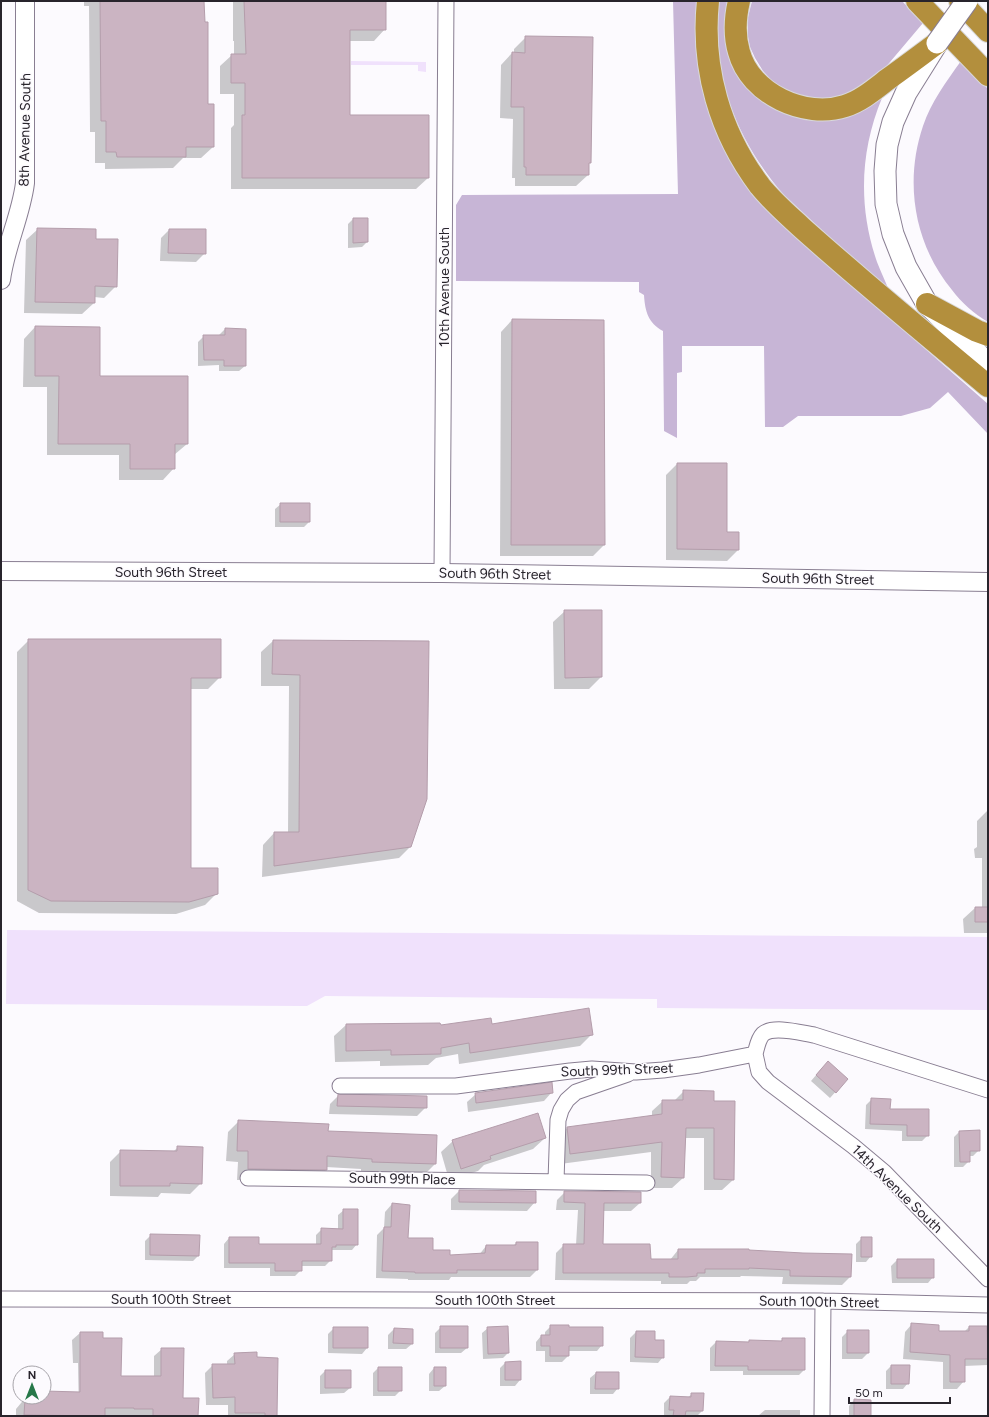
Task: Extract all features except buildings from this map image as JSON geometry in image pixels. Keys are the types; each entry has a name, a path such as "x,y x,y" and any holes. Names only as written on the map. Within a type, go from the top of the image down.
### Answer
{"highway":[{"path":"708,1 706,17 707,45 708,62 713,90 720,113 732,141 760,187 779,207 838,260 988,386"},
{"path":"739,1 735,19 736,38 739,54 747,68 755,80 768,92 786,102 806,108 826,110 846,106 865,97 937,42"},
{"path":"918,1 988,75"},
{"path":"960,1 988,31"},
{"path":"927,304 977,331 988,335"}],"main road":[{"path":"967,1 937,42 906,93 893,122 887,145 885,171 886,204 893,234 911,277 927,304 988,364"}],"street":[{"name":"8th Avenue South","path":"1,280 8,244 23,200 26,183 25,1"},
{"name":"10th Avenue South","path":"442,573 446,1"},
{"name":"South 96th Street","path":"1,571 442,573 988,582"},
{"path":"755,1054 758,1042 763,1034 770,1030 790,1030 814,1035 988,1090"},
{"name":"South 99th Street","path":"340,1086 456,1086 592,1069 636,1072 699,1065 755,1054"},
{"name":"14th Avenue South","path":"755,1054 759,1072 768,1082 853,1146 884,1172 988,1279"},
{"path":"556,1181 558,1120 561,1110 567,1100 576,1092 636,1072"},
{"name":"South 99th Place","path":"248,1178 647,1183"},
{"name":"South 100th Street","path":"1,1299 823,1301 988,1305"},
{"path":"822,1416 823,1301"}],"shaded area":[{"path":"673,1 697,1 699,64 702,88 717,131 791,231 988,404 988,434 948,392 930,408 901,416 798,416 783,427 765,427 764,346 682,346 682,372 677,373 677,438 664,431 663,331 654,324 648,316 644,295 639,292 639,282 456,281 456,205 462,195 678,194"},
{"path":"719,1 732,1 729,41 807,119 818,120 846,116 882,98 869,138 864,179 864,200 871,241 877,262 890,293 784,195 756,158 735,118 727,96 718,51 717,18"},
{"path":"752,1 902,1 923,23 874,81 858,93 823,101 793,95 774,83 763,71 750,47 748,37 748,17"},
{"path":"351,61 426,62 426,72 418,71 418,65 351,65"},
{"path":"961,61 988,89 988,322 973,312 964,303 939,272 921,233 916,212 914,169 917,147 923,126 926,117 944,84"},
{"path":"7,930 988,937 988,1010 657,1008 657,999 325,996 307,1006 6,1004"}]}
